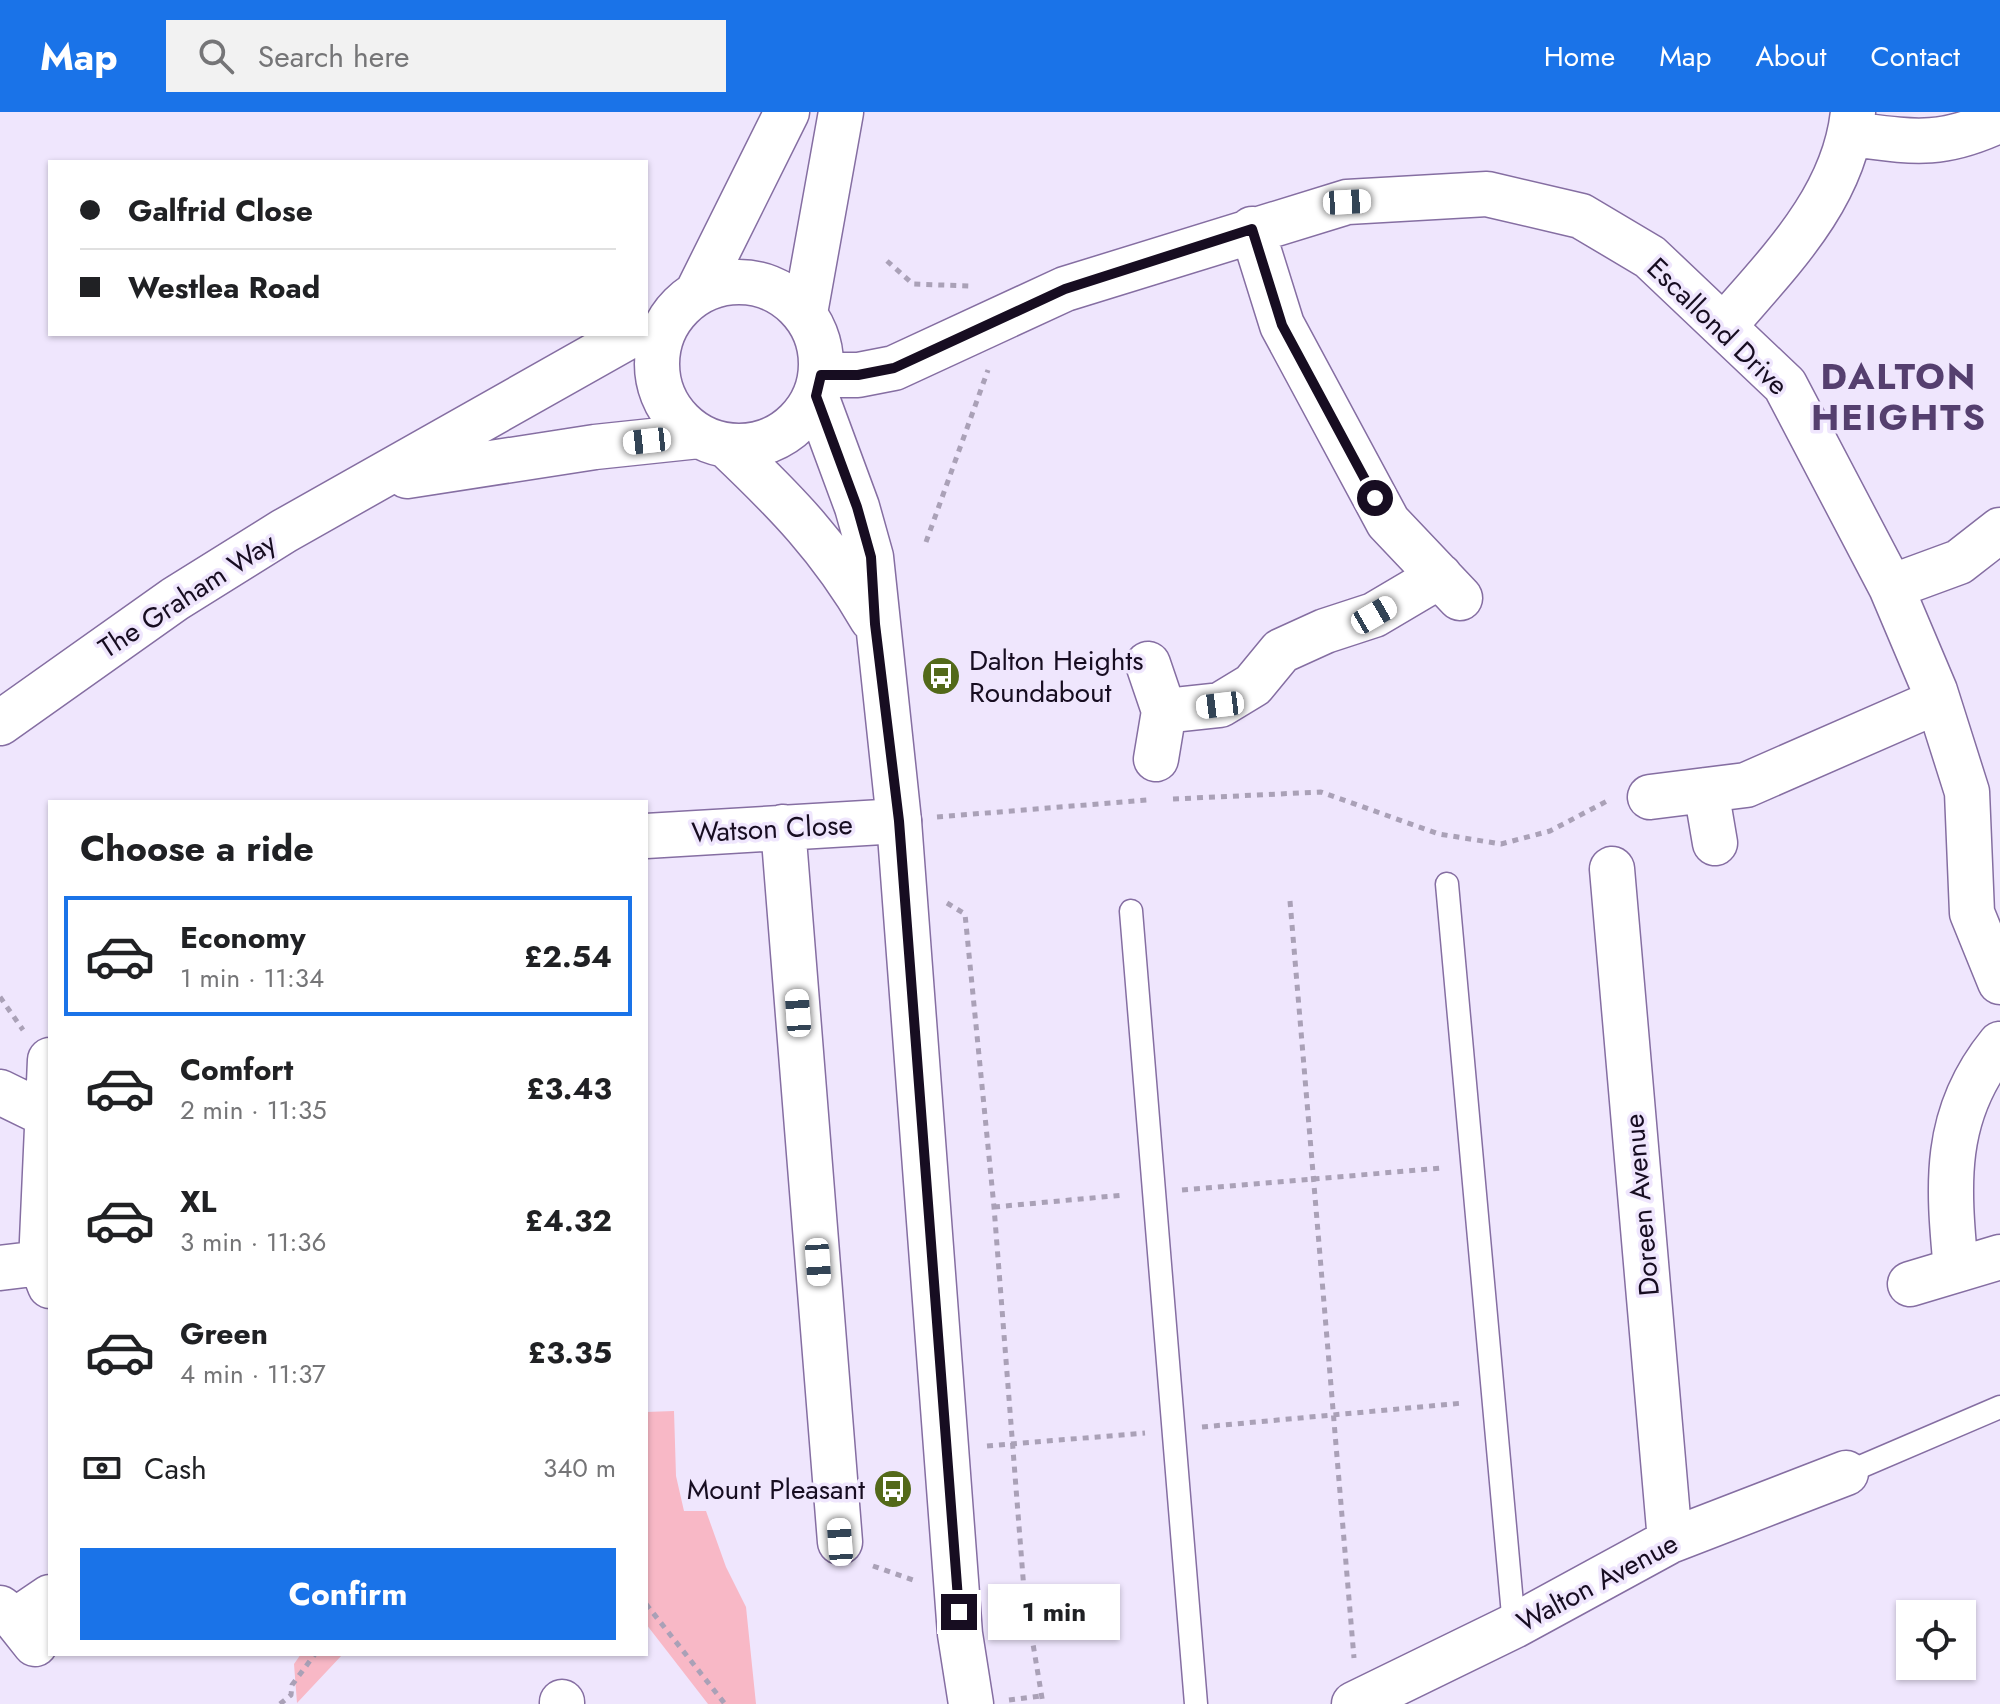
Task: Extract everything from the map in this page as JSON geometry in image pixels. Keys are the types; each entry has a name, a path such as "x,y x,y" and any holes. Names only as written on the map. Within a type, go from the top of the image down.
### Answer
{"street":[{"path":"787,112 667,324 657,355 660,388 675,417 713,441 784,500 843,569 875,624"},
{"path":"805,313 841,112"},
{"path":"1724,326 1810,225 1852,123 1920,143 1963,138 2000,120"},
{"name":"Escallond Drive","path":"818,386 894,368 1065,289 1347,202 1487,194 1581,216 1650,257 1785,385 1891,587 1938,701 1967,792 1972,913 2000,982"},
{"path":"1164,711 1220,705 1253,685 1281,651 1325,631 1450,587 1388,522 1282,325 1252,229"},
{"path":"674,309 725,283 755,282 782,293 805,313 819,342 818,386 871,557 875,624 899,821 957,1590 971,1704"},
{"name":"The Graham Way","path":"0,723 175,599 284,531 381,480 630,336"},
{"path":"713,441 755,445 780,436 801,418 818,386"},
{"name":"The Graham Way","path":"381,480 595,447 713,441"},
{"path":"1891,587 1959,562 2000,530"},
{"path":"1148,664 1164,711 1157,786"},
{"path":"1650,797 1746,785 1938,701"},
{"path":"1706,790 1715,843"},
{"name":"Watson Close","path":"648,836 899,821"},
{"path":"783,827 840,1542"},
{"name":"Doreen Avenue","path":"1612,869 1670,1541"},
{"path":"1956,1270 1948,1189 1954,1131 1975,1078 2000,1044"},
{"path":"0,1092 48,1116"},
{"path":"30,1272 48,1124"},
{"path":"1910,1284 2000,1257"},
{"name":"Walton Avenue","path":"1356,1703 1514,1626 1670,1541 1846,1473"}],"lane":[{"path":"1447,884 1514,1626"},
{"path":"1131,911 1196,1704"},
{"path":"1846,1473 2000,1407"}],"path":[{"path":"926,542 1007,316"},
{"path":"899,821 1157,786 1321,792 1439,834 1501,844 1550,831 1609,800 1650,797"},
{"path":"940,897 965,914 994,1207 1010,1445 1024,1590 1043,1704"},
{"path":"1290,901 1356,1703"},
{"path":"994,1207 1472,1165"},
{"path":"946,1447 1010,1445 1493,1401"},
{"path":"840,1542 871,1566 957,1590"},
{"path":"648,1607 725,1704"},
{"path":"280,1704 291,1695 292,1685 314,1656"}],"shaded area":[{"path":"674,1411 676,1476 684,1511 706,1511 726,1567 746,1607 756,1704 708,1704 648,1627 648,1412"},
{"path":"300,1656 341,1656 297,1703 294,1664"}],"place":[{"name":"Dalton Heights Roundabout","path":"941,676"},
{"name":"Mount Pleasant","path":"893,1489"}],"district":[{"name":"DALTON HEIGHTS","path":"1899,396"}],"route":[{"path":"959,1612 899,821 875,624 871,557 857,507 816,396 821,375 858,375 894,368 1065,289 1252,229 1282,325 1375,498"}]}
